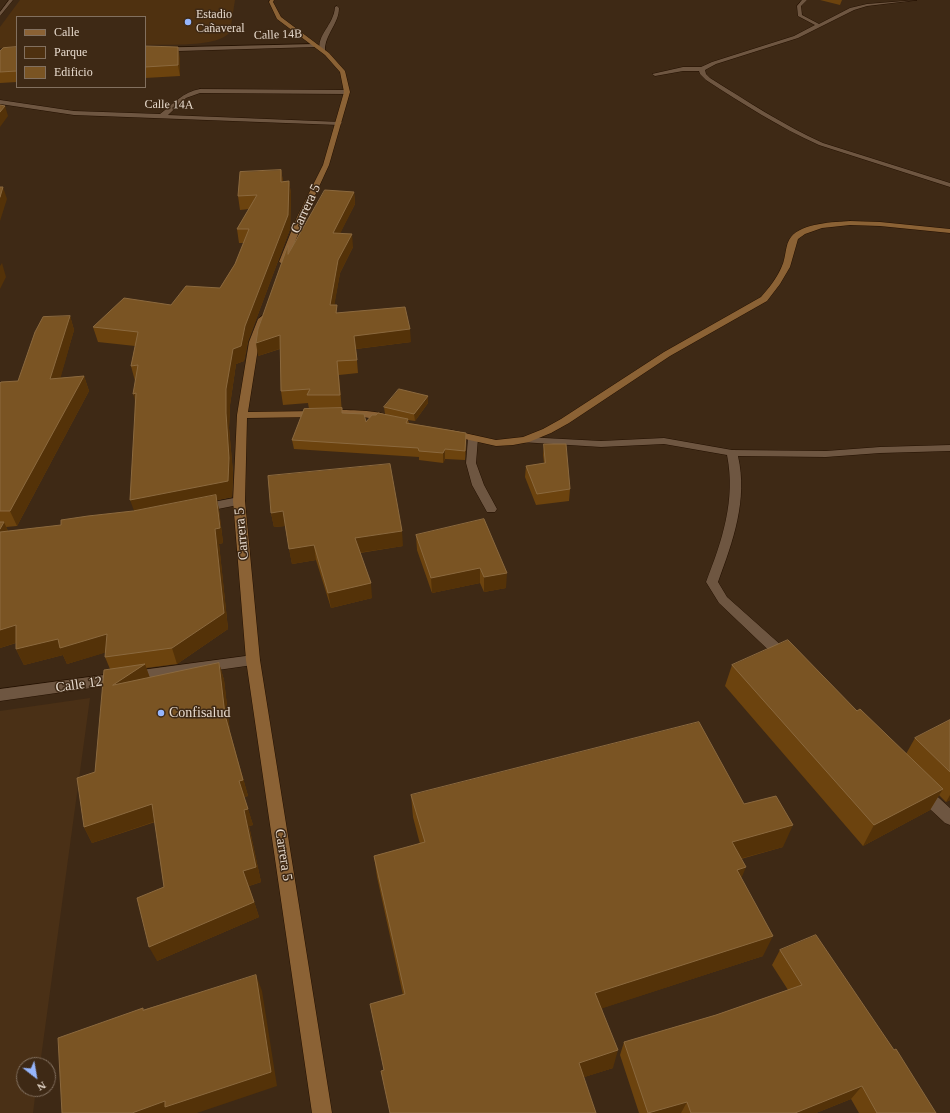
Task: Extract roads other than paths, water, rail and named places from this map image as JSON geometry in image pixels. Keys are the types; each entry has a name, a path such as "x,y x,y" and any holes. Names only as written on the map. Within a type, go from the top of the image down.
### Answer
{"main road":[{"name":"Carrera 5","path":"272,0 271,2 279,18 319,48 343,72 347,92 326,165 301,217 280,269"},
{"path":"443,431 496,443 525,440 547,431 565,421 667,354 764,299 776,284 786,267 794,238 802,232 820,226 850,223 880,224 950,231"},
{"name":"Carrera 5","path":"264,313 254,342 242,415 239,501 253,660 322,1113"},
{"path":"242,415 357,413 399,421"}],"street":[{"path":"0,15 11,0"},
{"path":"805,0 799,6 800,16 820,26"},
{"path":"655,74 683,69 702,69 714,63 796,37 820,26 840,13 866,5 915,0"},
{"path":"319,48 336,19 337,7"},
{"name":"Calle 14B","path":"146,50 319,48"},
{"path":"702,69 703,74 708,79 806,138 950,185"},
{"path":"163,115 184,95 200,90 347,92"},
{"name":"Calle 14A","path":"0,102 29,108 74,113 125,116 163,115 339,123"},
{"path":"473,438 471,463 478,485 491,509"},
{"path":"525,440 601,444 664,441 732,453 826,454 880,450 950,448"},
{"path":"732,453 736,480 736,503 726,544 712,582 723,600 797,668"},
{"path":"193,510 239,501"},
{"name":"Calle 12","path":"0,696 253,660"},
{"path":"912,782 950,818"}],"place":[{"name":"Estadio Cañaveral","path":"188,22"},
{"name":"Confisalud","path":"161,713"}]}
